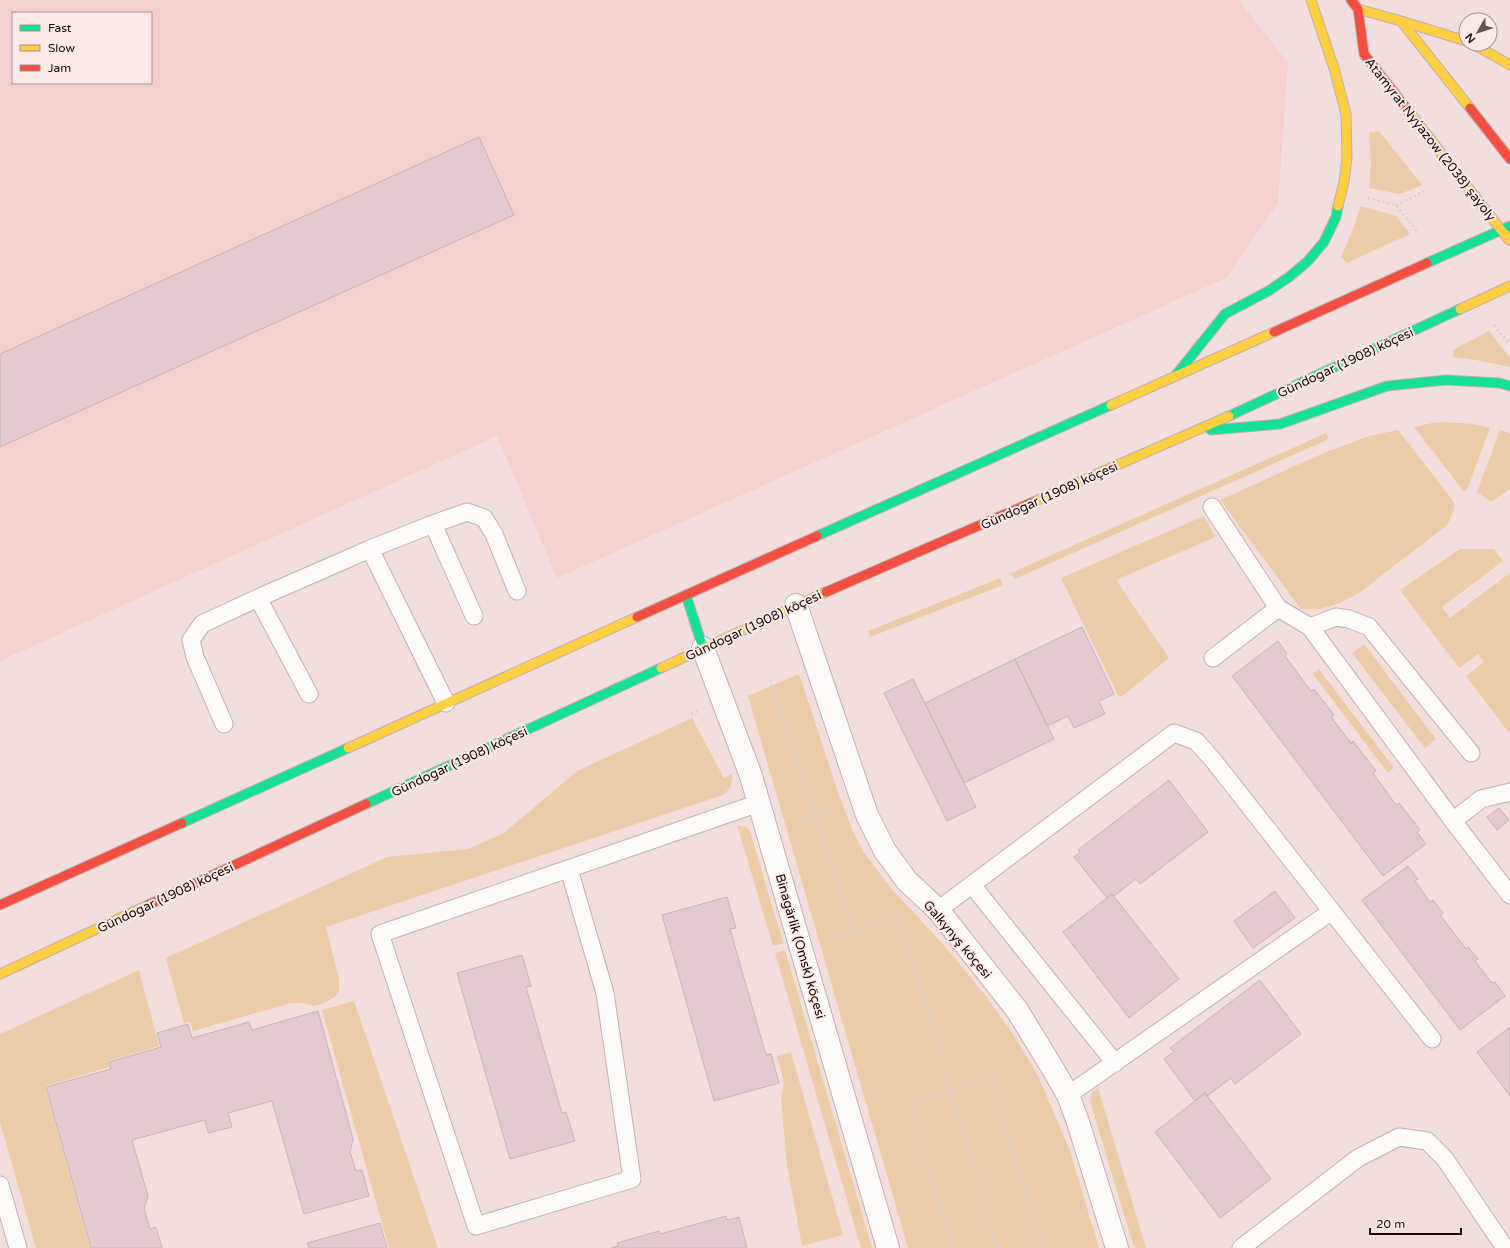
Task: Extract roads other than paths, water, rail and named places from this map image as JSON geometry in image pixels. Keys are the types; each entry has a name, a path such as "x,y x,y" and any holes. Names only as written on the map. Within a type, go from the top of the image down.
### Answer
{"main road":[{"path":"1174,377 1225,314 1270,290 1290,277 1308,262 1324,242 1336,217 1344,182 1347,157 1346,114 1334,68 1311,0"},
{"path":"1351,0 1358,9 1458,39"},
{"name":"Atamyrat Nyýazow (2038) şaýoly","path":"1358,9 1364,54 1506,227 1510,240"},
{"path":"1401,22 1510,159"},
{"path":"1487,52 1510,65"},
{"path":"0,905 1506,227"},
{"name":"Gündogar (1908) köçesi","path":"0,974 796,605 1196,431 1510,286"},
{"path":"1196,431 1280,424 1387,386 1446,380 1471,380 1510,386"},
{"path":"686,595 703,648"}],"street":[{"name":"Galkynyş köçesi","path":"796,605 866,815 885,851 906,881 938,910 1017,1010 1068,1095 1078,1122 1117,1248"},
{"name":"Binagärlik (Omsk) köçesi","path":"703,648 751,776 888,1248"}],"lane":[{"path":"1212,507 1278,608 1310,627 1453,821 1510,895"},
{"path":"224,724 195,657 191,640 202,624 258,598 370,549 466,512 484,518 494,534 517,591"},
{"path":"432,524 474,616"},
{"path":"370,549 446,703"},
{"path":"258,598 308,694"},
{"path":"1213,658 1278,608"},
{"path":"1310,627 1336,617 1349,619 1369,627 1471,753"},
{"path":"938,910 1174,732 1196,741 1204,750 1432,1039"},
{"path":"1453,821 1481,799 1510,792"},
{"path":"569,869 605,993 632,1179 476,1226 380,934 759,803"},
{"path":"972,885 1115,1063"},
{"path":"1068,1095 1332,911"},
{"path":"1241,1248 1358,1158 1399,1138 1427,1141 1445,1159 1505,1248"},
{"path":"0,1185 18,1248"}]}
